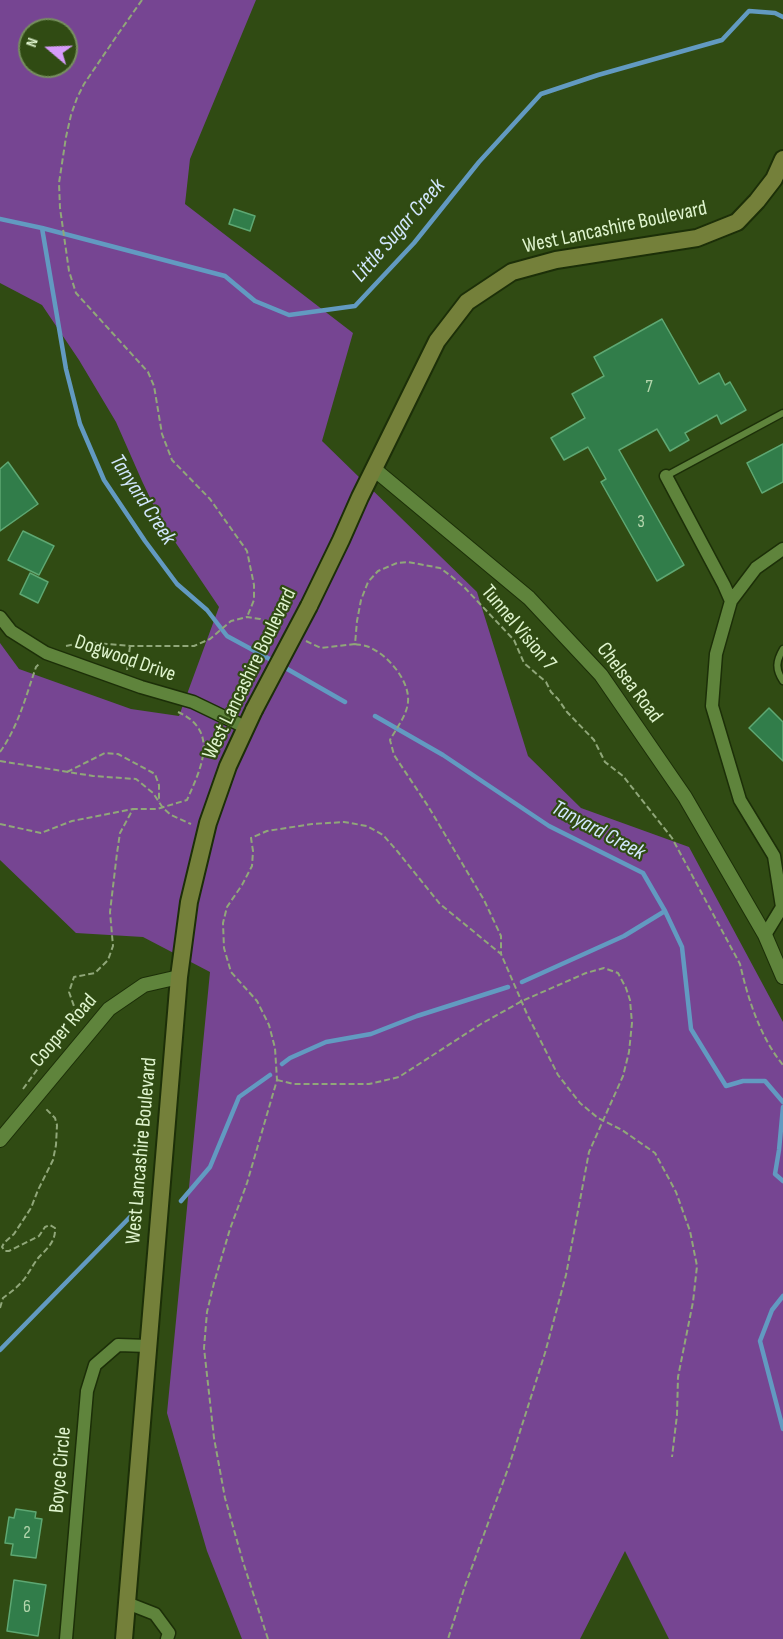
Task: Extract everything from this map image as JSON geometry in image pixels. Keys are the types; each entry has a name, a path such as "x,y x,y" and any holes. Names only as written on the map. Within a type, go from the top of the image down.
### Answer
{"main road":[{"name":"West Lancashire Boulevard","path":"124,1639 179,977 189,902 208,823 228,766 245,727 309,606 437,341 467,302 512,272 556,260 697,238 737,222 774,179 783,159"}],"street":[{"name":"Chelsea Road","path":"374,469 529,598 601,675 685,796 765,935 783,977"},
{"path":"666,476 731,601"},
{"path":"765,935 782,907 774,856 740,800 712,706 716,654 731,601 756,568 783,549"},
{"name":"Dogwood Drive","path":"0,617 11,631 46,653 141,687 193,702 245,727"},
{"name":"Cooper Road","path":"0,1140 109,1009 144,985 179,977"},
{"name":"Boyce Circle","path":"66,1639 87,1390 95,1365 118,1345 148,1346"},
{"path":"127,1603 155,1614 169,1633 167,1639"}],"lane":[{"path":"666,476 783,413"},
{"path":"783,649 777,662 777,670 783,681"}],"path":[{"path":"142,0 84,84 71,115 59,183 60,208 69,271 76,293 147,372 154,386 162,434 172,460 210,499 247,551 254,585 254,600 247,617"},
{"name":"Tunnel Vision 7","path":"355,644 362,600 368,582 378,571 397,563 427,565 440,568 464,587 514,640 524,663 546,682 567,712 594,740 605,762 623,776 672,838 740,964 745,986 760,1027 783,1065"},
{"path":"0,752 9,740 36,667 46,653 68,645 86,642 130,646 194,646 214,635 231,621 247,617 260,619 280,628"},
{"path":"300,638 321,648 355,644 369,647 389,660 406,687 408,703 390,740 394,755 428,806 484,900 501,936 501,954 558,1076 580,1103 655,1153 676,1192 690,1231 697,1266 693,1302 678,1377 677,1415 672,1458"},
{"path":"127,673 130,646"},
{"path":"0,824 41,833 72,821 133,809 163,808 188,800 204,757 202,737 197,725 189,717 176,711"},
{"path":"66,772 105,753 118,754 155,774 159,785 159,802"},
{"path":"0,761 66,772 136,779 153,793 171,815 192,824"},
{"path":"27,1094 22,1090 53,1048 75,1009 69,992 74,976 95,973 108,960 112,946 110,912 120,833 133,809"},
{"path":"268,1639 225,1498 214,1438 204,1348 207,1312 214,1284 277,1080 275,1048 269,1025 256,1001 231,972 224,948 223,923 227,907 252,866 251,838 267,831 312,824 344,822 367,826 383,835 440,904 501,954"},
{"path":"277,1080 294,1084 369,1084 399,1077 481,1023 522,1001 586,973 604,968 618,973 630,1000 632,1023 629,1052 623,1076 589,1152 566,1275 545,1353 509,1466 448,1639"},
{"path":"0,1308 3,1298 24,1280 39,1257 48,1250 56,1232 55,1228 50,1225 45,1227 39,1236 9,1251 5,1251 2,1247 14,1234 31,1208 53,1160 57,1125 55,1118 40,1103"}],"shaded area":[{"path":"0,0 256,0 190,159 185,204 353,333 322,441 477,592 528,756 581,808 689,847 783,1022 783,1639 669,1639 625,1551 580,1639 242,1639 207,1551 167,1413 210,972 143,937 76,933 0,860 0,643 19,669 131,709 179,716 219,607 161,521 116,422 79,360 42,305 0,283"}],"building":[{"path":"234,209 255,216 250,231 229,224"},
{"path":"662,319 699,384 719,373 725,385 730,382 746,410 721,424 717,415 685,433 689,440 670,451 657,429 619,450 684,565 657,581 601,482 606,479 588,447 564,460 551,438 585,418 572,394 604,376 594,357"},
{"path":"783,444 783,482 762,493 747,463"},
{"path":"8,462 38,504 0,531 0,469"},
{"path":"23,531 54,546 39,575 8,560"},
{"path":"30,573 48,582 38,603 20,594"},
{"path":"769,708 783,722 783,761 749,728"},
{"path":"16,1509 36,1512 35,1518 42,1519 36,1558 11,1555 13,1544 5,1543 9,1517 14,1518"},
{"path":"14,1580 46,1585 38,1636 7,1631"}],"waterway":[{"name":"Little Sugar Creek","path":"0,219 225,276 255,301 289,315 355,306 414,243 479,162 541,94 598,75 722,40 749,11 775,13 783,17"},
{"name":"Tanyard Creek","path":"42,228 66,369 80,424 104,480 177,584 207,610 227,636 275,662"},
{"name":"Tanyard Creek","path":"282,666 345,702"},
{"name":"Tanyard Creek","path":"375,716 443,755 549,826 643,873 682,947 691,1029 726,1086 743,1081 765,1081 783,1102"},
{"path":"522,982 624,936 665,911"},
{"path":"282,1064 326,1042 371,1034 417,1016 508,987"},
{"path":"181,1201 210,1167 239,1097 270,1075"},
{"name":"Tanyard Creek","path":"783,1107 775,1174 783,1181"},
{"path":"0,1350 133,1214"},
{"name":"Tanyard Creek","path":"783,1296 772,1310 760,1341 783,1429"}]}
